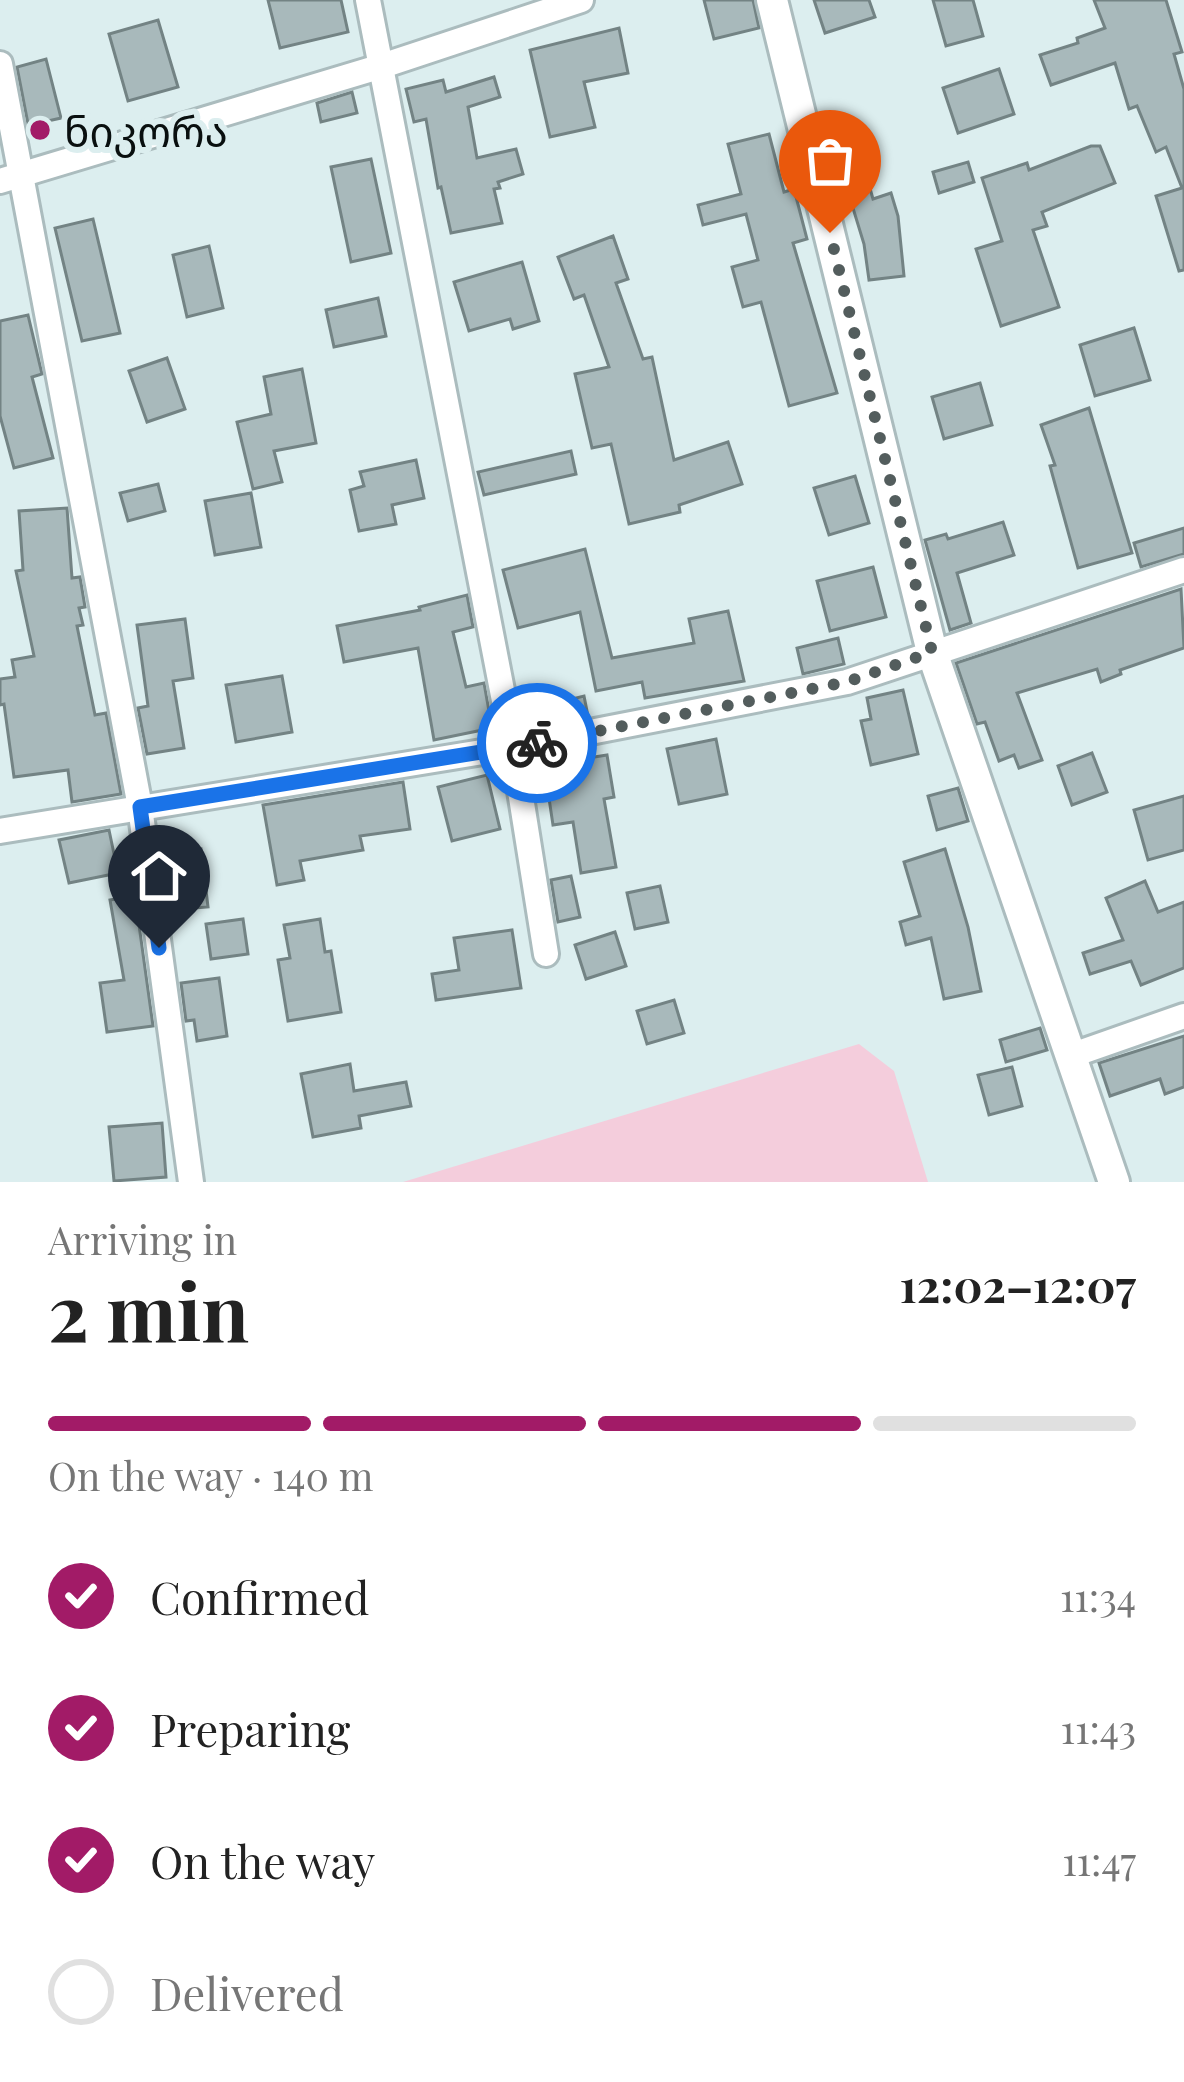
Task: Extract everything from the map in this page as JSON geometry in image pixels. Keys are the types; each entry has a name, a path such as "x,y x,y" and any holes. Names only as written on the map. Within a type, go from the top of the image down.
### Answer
{"street":[{"path":"368,0 513,747 546,954"},
{"path":"10,178 382,66 581,0"},
{"path":"772,0 932,652 1114,1182"},
{"path":"0,64 10,178 140,807 190,1182"},
{"path":"0,831 513,747 847,682 1184,570"},
{"path":"1070,1056 1184,1016"}],"shaded area":[{"path":"859,1044 894,1071 928,1182 403,1182"}],"building":[{"path":"268,0 341,0 348,32 280,48"},
{"path":"704,0 753,0 759,28 714,39"},
{"path":"814,0 869,0 875,17 825,33"},
{"path":"933,0 973,0 983,36 946,46"},
{"path":"1094,0 1166,0 1182,52 1174,54 1184,89 1184,270 1179,271 1156,196 1182,188 1166,147 1156,152 1137,106 1129,109 1115,63 1051,85 1040,55 1105,28"},
{"path":"158,20 178,87 128,101 109,34"},
{"path":"619,28 628,73 584,82 595,127 550,137 530,50"},
{"path":"46,59 61,118 43,122 45,129 30,134 17,67"},
{"path":"999,69 1014,114 958,133 943,88"},
{"path":"494,77 500,97 468,107 477,158 516,149 523,174 498,182 500,188 494,189 502,223 451,233 426,119 414,122 406,89 443,80 446,92"},
{"path":"352,92 357,113 321,122 317,103"},
{"path":"769,134 784,192 794,189 807,239 793,243 837,393 789,406 761,302 743,307 732,267 758,260 746,214 703,225 698,205 741,194 728,144"},
{"path":"856,139 873,199 891,193 904,276 869,280 864,244 834,146"},
{"path":"1100,146 1115,183 1042,212 1047,226 1033,230 1059,307 1001,326 976,249 1002,241 982,178 1027,163 1029,170"},
{"path":"371,159 391,253 351,262 331,167"},
{"path":"968,162 974,182 939,193 933,172"},
{"path":"93,219 120,333 82,341 55,228"},
{"path":"613,236 628,279 616,283 643,359 652,357 674,460 728,442 742,484 679,505 680,512 629,524 611,444 592,448 575,374 609,367 584,295 574,299 558,257"},
{"path":"209,246 223,308 187,317 173,255"},
{"path":"522,262 539,321 513,329 510,319 469,331 454,282"},
{"path":"378,298 386,336 334,347 326,310"},
{"path":"28,315 42,374 32,377 53,458 14,468 0,416 0,321"},
{"path":"1134,328 1150,380 1095,396 1080,345"},
{"path":"167,358 185,409 147,422 129,371"},
{"path":"302,369 316,443 274,451 282,482 253,489 237,422 271,414 264,377"},
{"path":"980,383 992,425 944,439 932,397"},
{"path":"1089,408 1132,553 1078,568 1041,425"},
{"path":"571,451 576,474 484,495 478,472"},
{"path":"416,460 424,498 392,505 396,524 359,531 350,490 364,486 360,472"},
{"path":"855,476 869,523 829,535 814,488"},
{"path":"158,484 165,511 128,521 120,493"},
{"path":"251,493 261,547 215,555 205,501"},
{"path":"67,508 72,578 80,577 85,607 79,608 83,625 77,626 95,715 106,713 121,794 72,802 68,770 14,777 4,704 0,705 0,679 15,677 12,660 34,656 16,571 23,570 19,511"},
{"path":"1003,522 1014,555 957,573 971,623 950,630 925,540 946,534 948,539"},
{"path":"1184,528 1184,554 1141,567 1134,543"},
{"path":"585,549 612,658 694,643 689,619 728,611 744,681 645,698 642,682 596,691 580,612 518,628 503,570"},
{"path":"873,567 886,617 830,631 817,581"},
{"path":"1181,589 1184,648 1120,670 1121,674 1101,682 1097,669 1017,693 1042,760 1019,768 1014,755 999,761 985,722 977,724 956,663"},
{"path":"467,595 473,627 453,632 466,687 484,683 492,728 434,740 418,648 344,662 337,626 420,610"},
{"path":"185,619 193,678 173,681 184,748 147,754 138,708 148,706 137,625"},
{"path":"838,638 844,664 803,674 797,648"},
{"path":"282,676 292,732 236,742 226,685"},
{"path":"903,690 918,754 871,765 861,721 871,719 867,698"},
{"path":"584,696 588,716 527,727 523,711"},
{"path":"716,739 727,794 679,804 667,749"},
{"path":"1092,753 1107,792 1072,805 1058,766"},
{"path":"607,755 614,797 604,799 616,867 581,873 573,822 553,825 544,765"},
{"path":"487,775 500,829 452,841 438,787"},
{"path":"403,782 410,829 360,836 363,850 300,861 304,880 277,885 263,805"},
{"path":"958,788 968,821 937,830 928,796"},
{"path":"1184,796 1184,850 1148,860 1134,810"},
{"path":"109,830 118,873 69,883 59,840"},
{"path":"201,849 208,907 171,910 168,891 179,889 172,854"},
{"path":"945,849 981,991 944,999 931,938 906,945 900,922 920,916 904,862"},
{"path":"571,876 580,917 558,922 551,880"},
{"path":"1145,881 1158,912 1184,902 1184,968 1141,985 1131,961 1090,974 1083,953 1123,940 1106,898"},
{"path":"660,886 668,922 635,929 627,893"},
{"path":"135,896 153,1026 107,1032 100,983 124,980 110,900"},
{"path":"243,919 248,954 211,959 206,924"},
{"path":"320,919 325,952 331,951 341,1012 288,1021 278,960 290,958 284,925"},
{"path":"512,930 521,988 436,1000 432,974 459,970 454,938"},
{"path":"615,932 626,966 586,979 575,945"},
{"path":"219,978 227,1036 197,1041 194,1020 186,1021 181,983"},
{"path":"674,1000 684,1033 647,1044 637,1011"},
{"path":"1040,1028 1047,1050 1006,1062 1000,1040"},
{"path":"1184,1036 1184,1087 1165,1094 1160,1079 1110,1096 1099,1063"},
{"path":"350,1064 354,1091 406,1082 411,1106 359,1116 361,1128 313,1137 301,1074"},
{"path":"1012,1067 1022,1106 989,1115 978,1075"},
{"path":"162,1123 166,1177 114,1181 109,1127"}],"way so far":[{"path":"537,743 847,682 932,652 830,233"}],"place":[{"name":"ნიკორა","path":"40,130"}],"route":[{"path":"159,948 140,807 537,743"}]}
